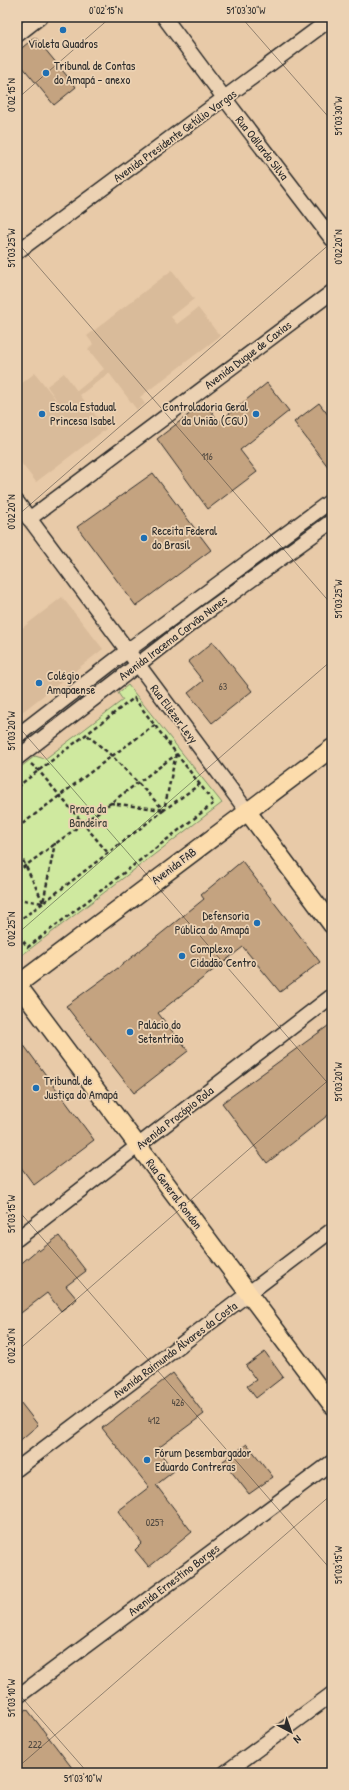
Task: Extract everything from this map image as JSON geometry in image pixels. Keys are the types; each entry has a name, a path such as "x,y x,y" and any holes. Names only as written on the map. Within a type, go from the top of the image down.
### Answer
{"main road":[{"name":"Avenida FAB","path":"17,984 332,748"},
{"name":"Rua Eliézer Levy","path":"247,811 332,925"},
{"name":"Rua General Rondon","path":"17,984 332,1405"}],"street":[{"path":"18,33 40,17"},
{"name":"Rua Odilardo Silva","path":"164,17 332,239"},
{"name":"Avenida Presidente Getúlio Vargas","path":"17,252 225,99 332,18"},
{"name":"Avenida Duque de Caxias","path":"30,519 332,292"},
{"name":"Avenida Iracema Carvão Nunes","path":"17,736 127,651 332,500"},
{"name":"Rua Eliézer Levy","path":"17,502 247,811"},
{"name":"Avenida Iracema Carvão Nunes","path":"23,760 42,740 193,622 332,521"},
{"path":"32,725 42,740"},
{"name":"Avenida Procópio Rola","path":"17,1239 332,996"},
{"name":"Avenida Raimundo Álvares da Costa","path":"17,1469 332,1230"},
{"name":"Avenida Ernestino Borges","path":"17,1697 332,1462"},
{"path":"225,1773 332,1694"}],"path":[{"path":"17,787 134,698 214,803 28,947 17,934"},
{"path":"17,828 154,724"},
{"path":"86,734 112,756 164,810"},
{"path":"17,872 177,754"},
{"path":"164,810 177,754"},
{"path":"23,760 39,771 82,824 108,853"},
{"path":"17,922 200,784"},
{"path":"110,803 164,810"},
{"path":"43,903 55,844"},
{"path":"17,848 43,903"},
{"path":"17,899 43,903"}],"shaded area":[{"path":"172,270 194,299 171,317 177,324 198,308 220,336 140,397 145,404 137,410 109,373 80,395 106,429 36,482 17,458 17,387 35,373 61,406 47,386 64,373 77,391 104,369 88,349 93,344 87,336"},
{"name":"Colégio Amapaense","path":"62,597 103,649 17,716 17,632"}],"green space":[{"name":"Praça da Bandeira","path":"128,685 222,803 22,955 17,948 17,770 35,756 45,759 123,700 118,693"}],"building":[{"name":"Tribunal de Contas do Amapá - anexo","path":"35,37 76,87 54,105 17,60 17,52"},
{"path":"267,383 289,411 240,450 257,472 208,509 157,439 205,402 219,422"},
{"path":"319,403 332,420 332,472 294,422"},
{"name":"Receita Federal do Brasil","path":"153,473 211,550 136,606 77,527"},
{"path":"213,642 252,691 212,723 188,693 203,681 188,662"},
{"path":"242,861 320,962 280,992 243,947 158,1013 188,1051 134,1093 66,1006 122,965 204,899 201,895"},
{"path":"332,1023 332,1112 267,1163 222,1103"},
{"name":"Tribunal de Justiça do Amapá","path":"17,1036 94,1140 34,1185 17,1162"},
{"path":"59,1236 86,1271 66,1286 77,1299 61,1311 47,1293 17,1316 17,1267 38,1249 39,1251"},
{"path":"265,1352 283,1377 256,1398 247,1386 256,1380 246,1366"},
{"path":"173,1373 204,1414 157,1449 174,1471 156,1485 192,1532 149,1567 135,1550 142,1543 118,1511 149,1487 102,1428"},
{"path":"17,1398 38,1425 17,1443"},
{"path":"247,1444 273,1477 249,1494 223,1461"},
{"path":"27,1709 76,1773 17,1773 17,1716"}],"place":[{"name":"Violeta Quadros","path":"63,30"},
{"name":"Tribunal de Contas do Amapá - anexo","path":"46,73"},
{"name":"Escola Estadual Princesa Isabel","path":"42,414"},
{"name":"Controladoria Geral da União (CGU)","path":"256,414"},
{"name":"Receita Federal do Brasil","path":"144,538"},
{"name":"Colégio Amapaense","path":"39,683"},
{"name":"Defensoria Pública do Amapá","path":"257,923"},
{"name":"Complexo Cidadão Centro","path":"182,956"},
{"name":"Palácio do Setentrião","path":"130,1032"},
{"name":"Tribunal de Justiça do Amapá","path":"36,1088"},
{"name":"Fórum Desembargador Eduardo Contreras","path":"147,1460"}]}
